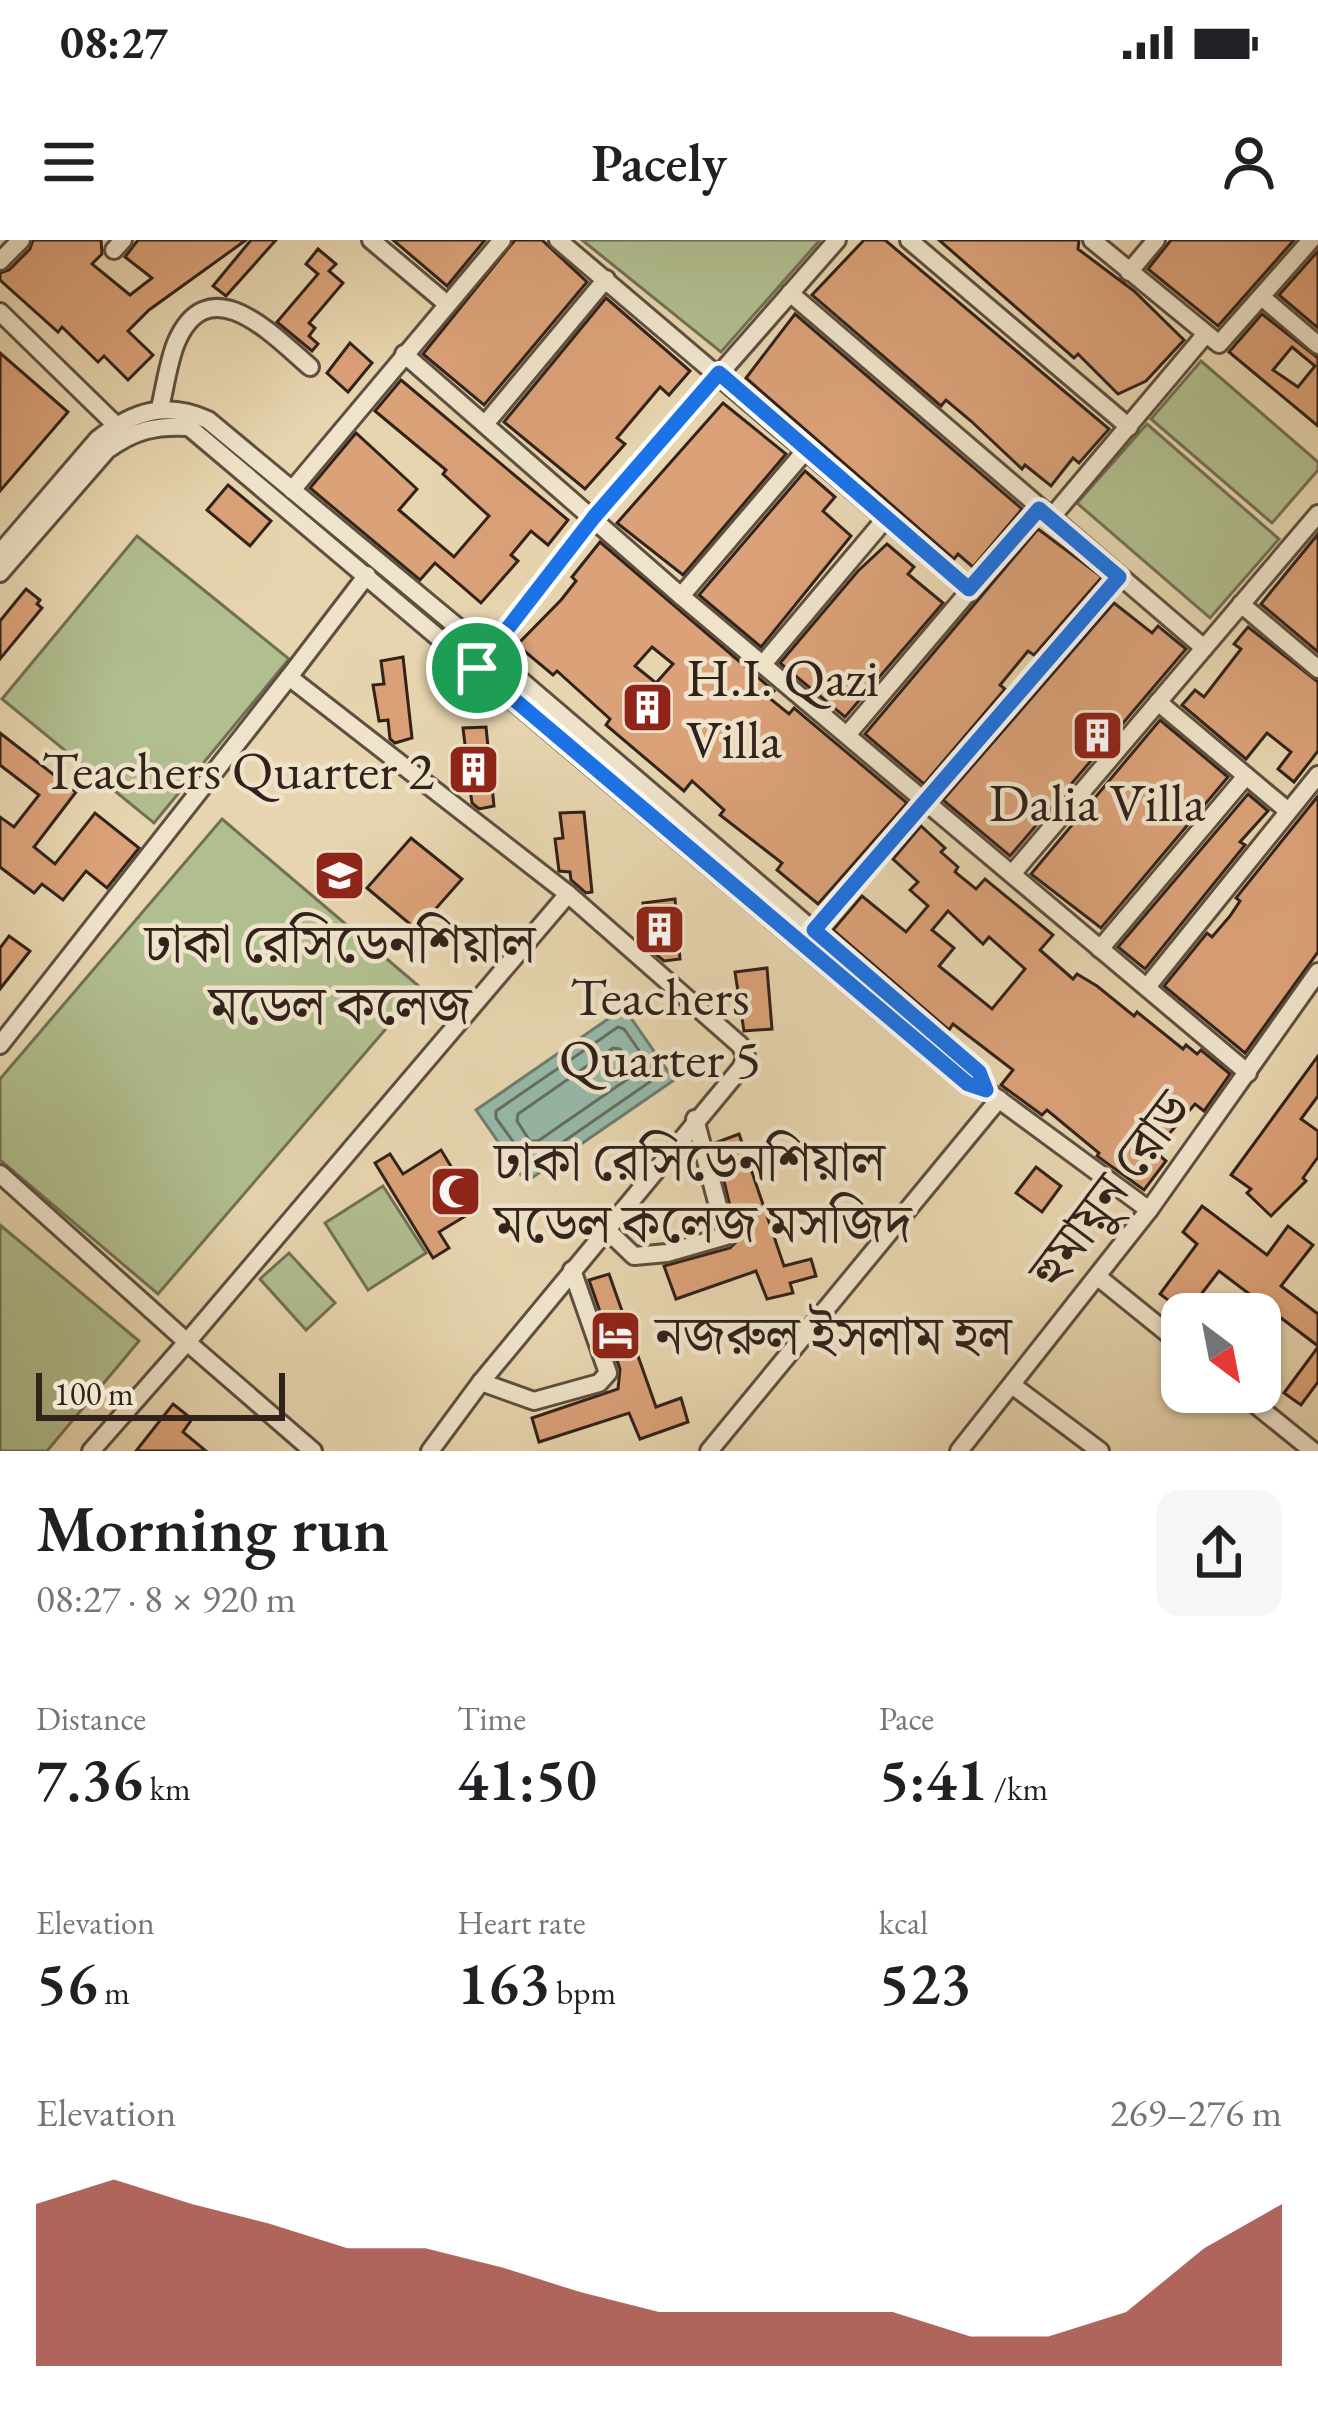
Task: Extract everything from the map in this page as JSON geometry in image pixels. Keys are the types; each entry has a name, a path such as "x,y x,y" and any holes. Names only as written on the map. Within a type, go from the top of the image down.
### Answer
{"street":[{"path":"0,261 21,240"},
{"path":"371,240 447,304"},
{"path":"292,490 502,240"},
{"path":"558,240 969,589"},
{"path":"483,661 594,517 837,240"},
{"path":"909,240 1129,427"},
{"path":"1092,240 1219,344 1311,240"},
{"path":"1129,272 1156,240"},
{"path":"486,423 606,279"},
{"path":"790,292 1204,648"},
{"path":"1263,298 1318,345"},
{"path":"160,408 176,341 197,313 222,306 255,318 310,367"},
{"path":"0,312 122,430"},
{"path":"847,735 969,589 1129,427 1205,335"},
{"path":"404,353 681,596 1249,1073"},
{"path":"0,553 98,439 160,408 208,420 968,1084 992,1094 1149,1210"},
{"path":"0,573 122,430 160,424 190,427 814,930 979,1072 992,1094"},
{"path":"681,596 806,450"},
{"path":"1012,874 1318,514"},
{"path":"763,664 886,518"},
{"path":"0,1045 368,575"},
{"path":"814,930 1119,577"},
{"path":"1241,604 1318,669"},
{"path":"289,677 568,894 740,1045 746,1056 430,1451"},
{"path":"1158,702 1288,811"},
{"path":"1147,987 1318,775"},
{"path":"1100,949 1246,776"},
{"path":"91,1451 568,894"},
{"name":"হুমায়ুন রোড","path":"959,1451 1149,1210 1314,984"},
{"path":"710,1451 992,1094"},
{"path":"606,1228 634,1256 667,1253 726,1236 695,1119"},
{"path":"0,1174 313,1451"},
{"path":"481,1382 534,1401 599,1383 608,1373 572,1270"},
{"path":"1098,1276 1161,1328"},
{"path":"1012,1385 1100,1451"},
{"path":"1266,1413 1313,1451"}],"green space":[{"path":"582,240 820,240 721,352"},
{"path":"1201,361 1318,462 1318,470 1272,523 1151,419"},
{"path":"1147,424 1279,539 1210,618 1077,503"},
{"path":"137,536 289,659 154,823 2,699"},
{"path":"222,819 421,988 158,1294 0,1160 0,1079"},
{"path":"383,1186 426,1253 368,1290 325,1223"},
{"path":"0,1225 139,1341 47,1451 0,1451"},
{"path":"289,1253 335,1303 306,1330 260,1279"}],"water":[{"path":"624,1008 674,1080 526,1182 476,1110"}],"building":[{"path":"33,240 101,240 102,254 92,264 130,295 152,278 125,257 138,240 246,240 149,310 128,331 153,355 128,380 104,356 98,362 62,327 58,332 0,280 0,273 30,249"},
{"path":"251,240 276,240 226,296 213,286"},
{"path":"393,240 485,240 447,286"},
{"path":"515,240 542,240 587,282 484,405 423,354"},
{"path":"864,240 885,240 1109,429 1079,463 1073,458 1051,486 1025,465 1022,469 946,400 941,406 812,295"},
{"path":"939,240 1079,240 1078,249 1134,291 1184,340 1146,381 1118,394 1078,354 1074,358"},
{"path":"1171,240 1294,240 1218,326 1148,269"},
{"path":"318,249 336,264 329,271 343,283 309,323 315,328 309,336 318,344 312,351 277,322 318,274 306,264"},
{"path":"1318,251 1318,328 1279,295"},
{"path":"606,298 690,371 669,395 660,387 617,438 625,444 585,489 504,422"},
{"path":"795,314 1022,509 973,567 958,554 954,559 746,378"},
{"path":"1262,314 1318,358 1318,426 1229,352","holes":["1292,347 1315,366 1298,387 1273,370"]},
{"path":"350,343 372,363 348,392 327,373"},
{"path":"0,353 68,412 0,491"},
{"path":"401,380 568,520 548,545 531,531 511,555 518,561 481,603 435,563 420,580 310,488 356,433 417,489 399,510 454,557 489,516 443,474 446,470 375,411"},
{"path":"723,403 786,454 683,575 617,523"},
{"path":"805,471 835,497 823,511 851,536 761,647 699,595"},
{"path":"228,485 271,521 250,546 207,510"},
{"path":"1038,529 1102,577 1034,655 1028,651 1000,685 1005,689 924,784 865,734"},
{"path":"1318,534 1318,652 1261,604"},
{"path":"600,542 774,691 768,697 789,714 794,708 907,803 818,904 777,870 782,863 720,815 724,810 692,781 684,791 606,725 610,719 557,671 553,675 517,645 561,600 576,581 572,577","holes":["652,647 673,664 656,683 635,666"]},
{"path":"887,544 914,567 908,574 943,603 845,717 780,663"},
{"path":"26,589 40,600 37,604 42,608 0,659 0,621"},
{"path":"1114,603 1152,633 1158,626 1186,649 1010,856 943,800"},
{"path":"1248,627 1318,682 1318,751 1294,782 1278,769 1291,752 1267,733 1246,759 1182,705 1195,690 1204,697 1241,649 1234,644"},
{"path":"403,657 412,738 395,743 390,739 388,720 379,721 373,685 384,684 381,661"},
{"path":"1160,720 1228,777 1101,928 1031,874"},
{"name":"Teachers Quarter 2","path":"486,727 494,806 479,809 472,803 470,789 460,790 455,755 466,753 463,728"},
{"path":"0,733 76,792 34,847 55,864 95,813 139,848 107,888 86,871 63,900 42,884 34,893 0,867 0,817 14,827 39,795 0,765"},
{"path":"1248,794 1268,811 1145,969 1118,947"},
{"path":"1318,796 1318,952 1245,1053 1164,986 1207,933 1212,937 1230,916 1240,901 1236,898"},
{"path":"584,812 592,892 586,893 571,880 570,872 559,871 555,839 563,838 560,813"},
{"path":"921,826 945,848 941,852 958,867 955,872 976,889 985,879 1053,935 1040,950 1073,979 1077,974 1097,986 1183,1049 1186,1045 1197,1054 1201,1050 1230,1074 1204,1111 1195,1104 1154,1151 1166,1161 1144,1190 1097,1156 1047,1110 1042,1115 1001,1085 1013,1070 953,1024 949,1030 833,930 862,896 906,932 928,906 910,890 918,882 893,859","holes":["948,911 983,944 989,937 1025,969 992,1009 939,966 954,948 932,930"]},
{"path":"411,838 462,879 417,930 367,888"},
{"name":"Teachers Quarter 5","path":"675,899 680,959 664,961 648,948 643,903"},
{"path":"9,936 30,951 0,989 0,948"},
{"path":"767,968 772,1029 744,1031 735,972"},
{"path":"1318,1056 1318,1096 1301,1119 1318,1131 1318,1157 1303,1178 1306,1181 1271,1216 1247,1193 1251,1189 1231,1175"},
{"path":"739,1134 784,1266 811,1259 816,1276 790,1283 793,1293 767,1299 756,1271 676,1299 664,1266 730,1248 738,1240 715,1143"},
{"path":"441,1150 477,1209 439,1232 449,1248 433,1258 375,1163 390,1154 403,1174"},
{"path":"1036,1167 1061,1186 1042,1212 1016,1193"},
{"path":"1202,1206 1267,1255 1288,1226 1313,1245 1281,1286 1318,1314 1318,1346 1281,1318 1281,1293 1248,1293 1219,1271 1202,1293 1160,1294 1197,1244 1183,1232"},
{"name":"নজরুল ইসলাম হল","path":"609,1274 656,1407 681,1398 688,1422 640,1439 629,1413 539,1442 532,1418 618,1389 620,1369 589,1280"},
{"path":"1318,1347 1318,1382 1301,1405 1284,1393"},
{"path":"173,1404 192,1419 183,1432 206,1451 136,1451"}],"place":[{"name":"H.I. Qazi Villa","path":"647,708"},
{"name":"Dalia Villa","path":"1097,735"},
{"name":"Teachers Quarter 2","path":"473,770"},
{"name":"ঢাকা রেসিডেনশিয়াল মডেল কলেজ","path":"340,876"},
{"name":"Teachers Quarter 5","path":"660,929"},
{"name":"ঢাকা রেসিডেনশিয়াল মডেল কলেজ মসজিদ","path":"455,1192"},
{"name":"নজরুল ইসলাম হল","path":"616,1335"}],"route":[{"path":"719,373 969,589 1039,509 1119,577 814,930 979,1072 986,1090 968,1084 477,668 594,517 719,373"}]}
